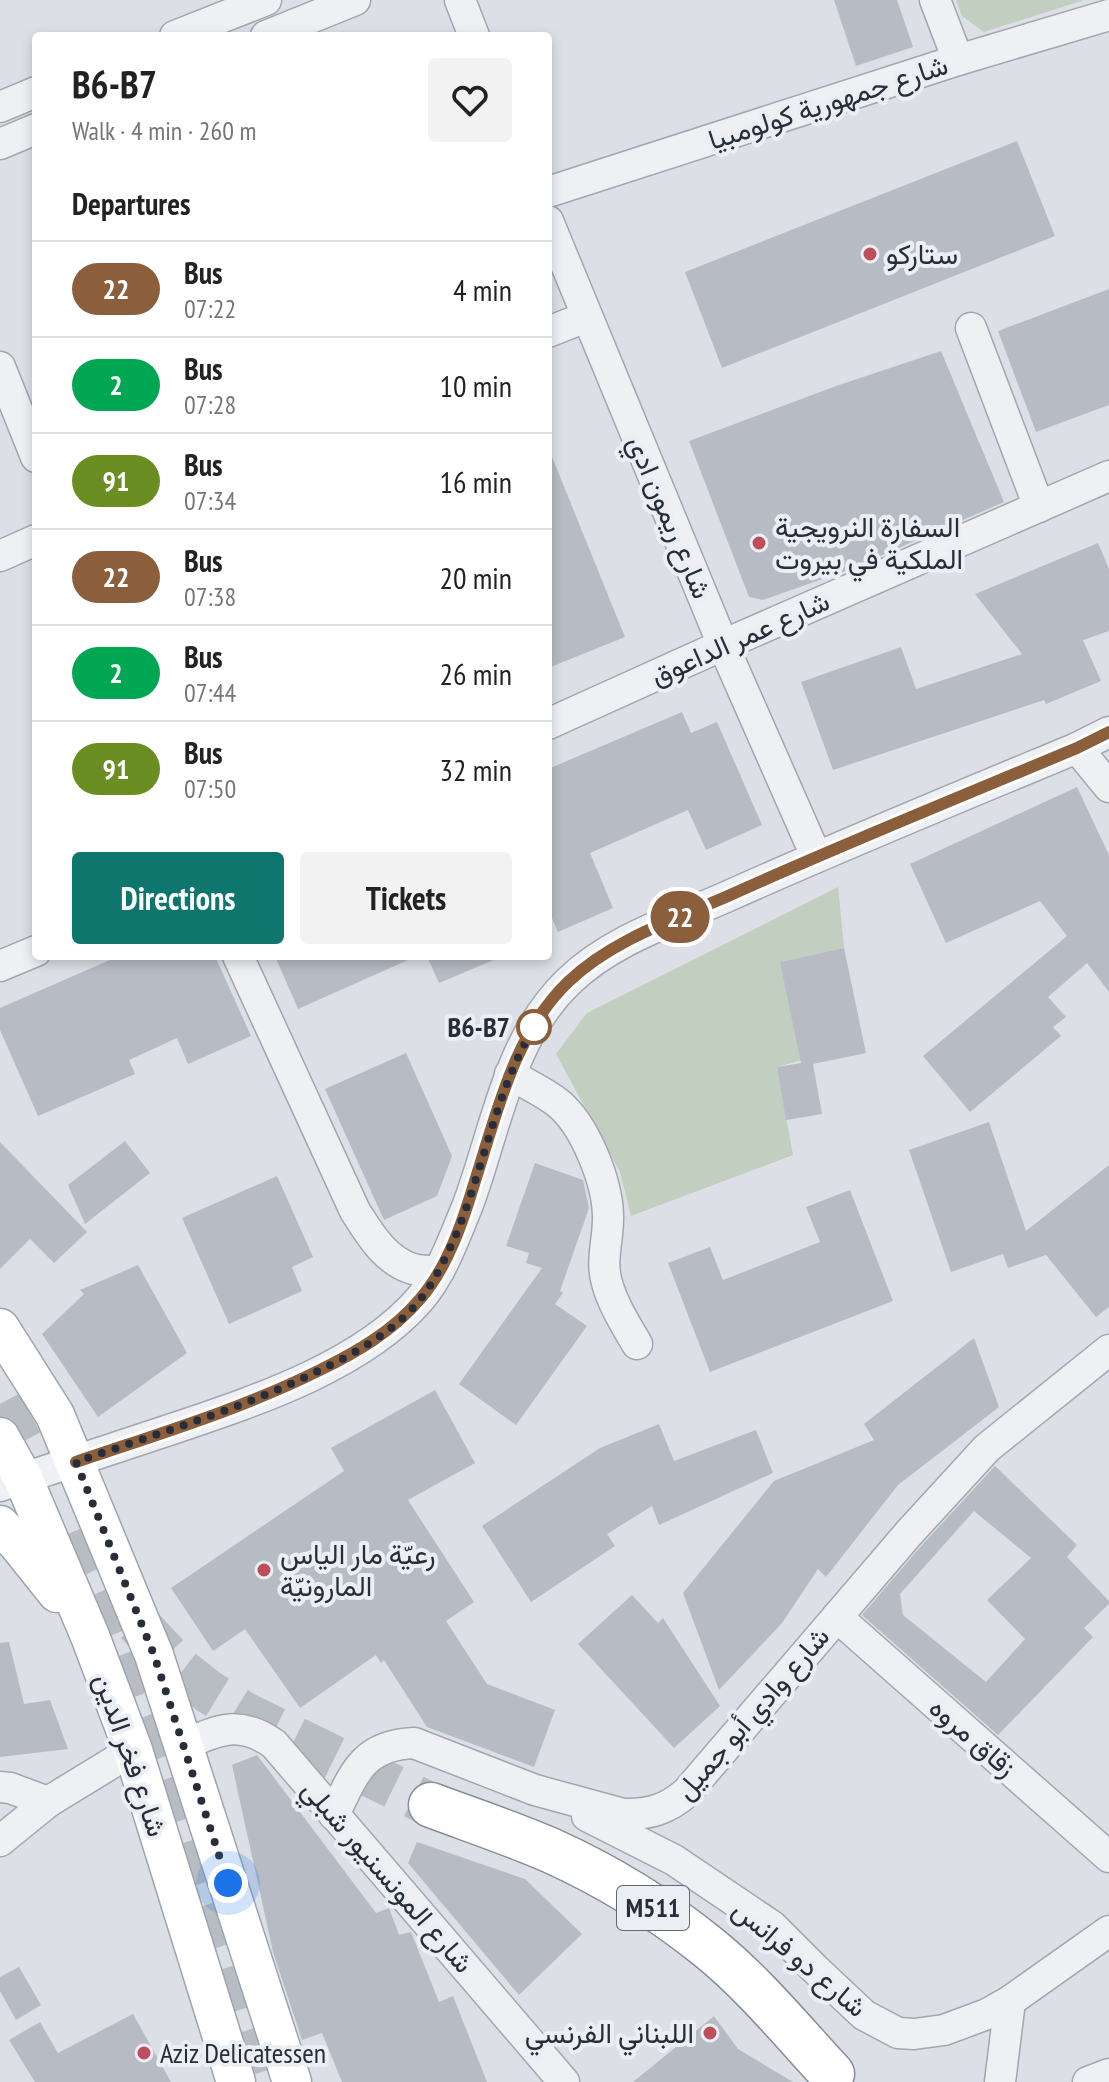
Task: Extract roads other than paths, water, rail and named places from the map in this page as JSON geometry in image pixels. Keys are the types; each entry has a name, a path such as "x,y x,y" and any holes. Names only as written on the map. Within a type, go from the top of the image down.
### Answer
{"highway":[{"name":"M511","path":"431,1805 551,1851 657,1910 709,1948 756,1992 832,2074"}],"main road":[{"name":"شارع فخر الدين","path":"0,1328 55,1415 154,1655 292,2082"},
{"name":"شارع فخر الدين","path":"0,1437 11,1482 90,1636 133,1750 236,2082"},
{"path":"0,1525 90,1636"}],"street":[{"path":"185,32 266,0"},
{"path":"276,32 355,0"},
{"path":"460,0 472,32"},
{"path":"935,0 958,60"},
{"name":"شارع جمهورية كولومبيا","path":"552,191 958,60 1109,15"},
{"path":"0,107 32,94"},
{"path":"0,144 32,131"},
{"name":"شارع ريمون ادي","path":"552,231 723,645 816,856"},
{"path":"552,330 586,317"},
{"path":"971,328 1039,507"},
{"path":"0,367 32,447"},
{"name":"شارع عمر الداعوق","path":"552,722 1109,476"},
{"path":"0,556 32,542"},
{"path":"11,1482 284,1388 346,1358 400,1320 422,1297 439,1271 469,1201 510,1074 524,1043 550,1001 589,963 628,940 816,856 1108,735"},
{"path":"1077,748 1109,787"},
{"path":"0,966 32,953"},
{"path":"240,960 355,1211 374,1241 392,1258 412,1269 439,1271"},
{"path":"510,1074 561,1105 591,1152 605,1190 608,1217 604,1257 606,1282 637,1344"},
{"name":"شارع وادي أبو جميل","path":"334,1815 354,1773 365,1759 397,1743 414,1743 535,1790 623,1814 651,1812 677,1801 909,1533 987,1448 1106,1357"},
{"name":"زقاق مروه","path":"837,1617 1104,1846"},
{"name":"شارع المونسنيور شبلي","path":"184,1745 229,1728 245,1729 274,1744 564,2082"},
{"path":"0,1841 48,1802 133,1750"},
{"path":"0,1787 48,1802"},
{"name":"شارع دو فرانس","path":"535,1790 674,1860 772,1926 864,2015 898,2033 944,2030 987,2014 1109,1931"},
{"path":"1000,2082 1010,2001"},
{"path":"1088,2082 1109,2074"}],"tunnel":[{"path":"0,1404 37,1472"},
{"path":"66,1535 99,1608 175,1804 265,2082"},
{"path":"137,1623 182,1671 209,1692 243,1713 431,1805"}],"place":[{"name":"ستاركو","path":"870,254"},
{"name":"السفارة النرويجية الملكية في بيروت","path":"759,543"},
{"name":"B6-B7","path":"534,1027"},
{"name":"رعيّة مار الياس المارونيّة","path":"264,1570"},
{"name":"اللبناني الفرنسي","path":"710,2033"},
{"name":"Aziz Delicatessen","path":"144,2053"}]}
